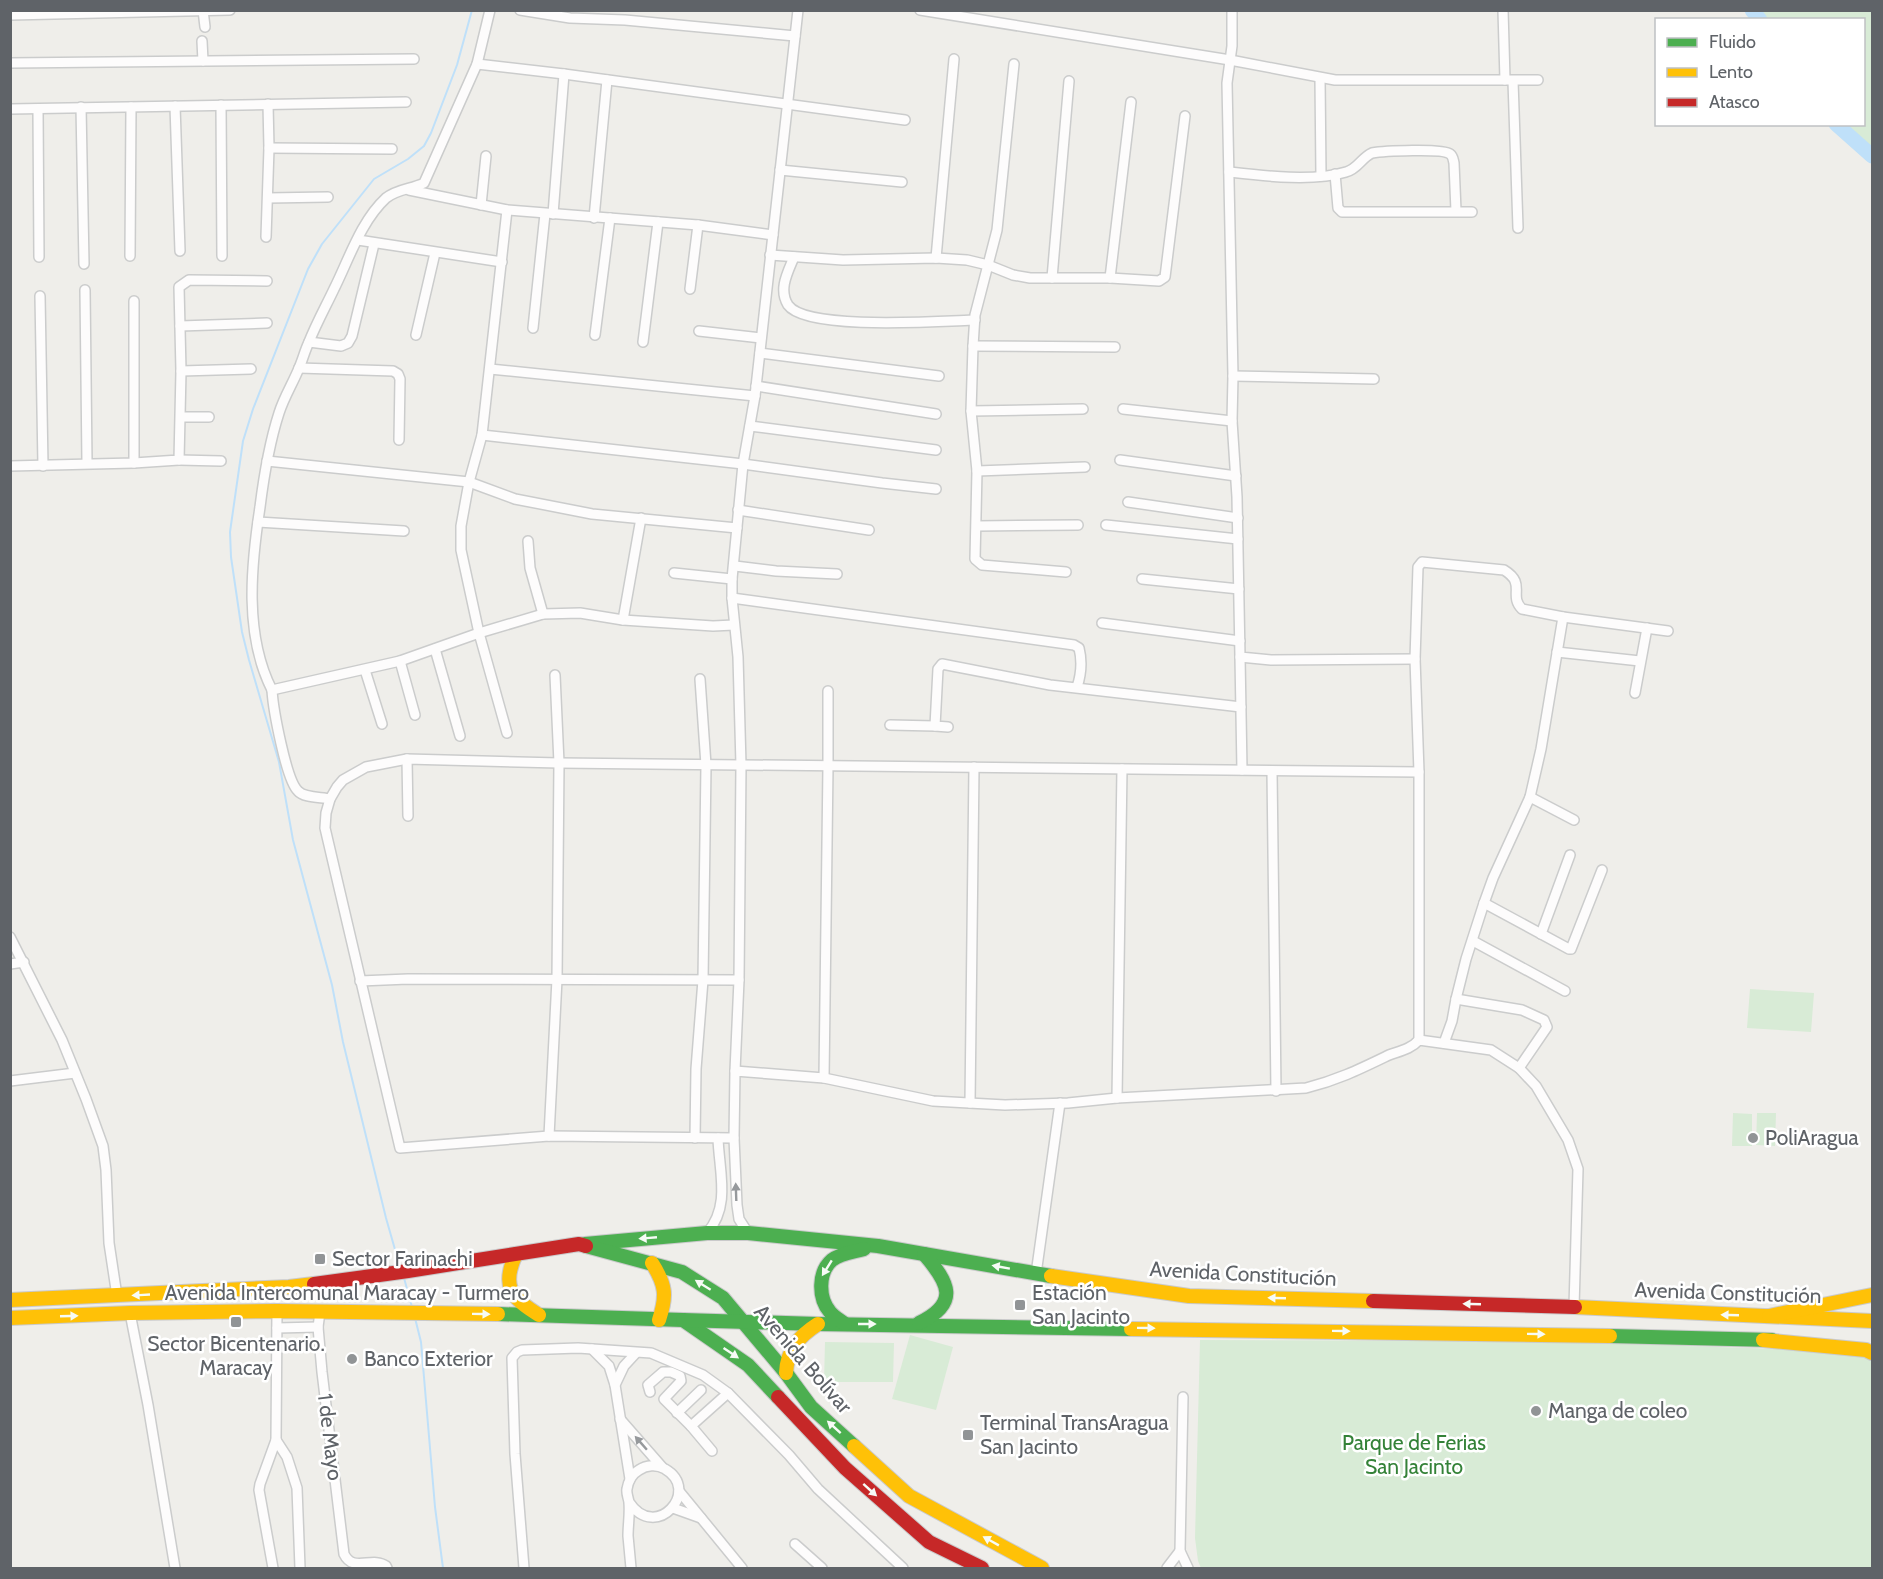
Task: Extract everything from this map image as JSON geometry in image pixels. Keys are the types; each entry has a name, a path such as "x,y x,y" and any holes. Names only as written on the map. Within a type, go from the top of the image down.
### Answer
{"street":[{"path":"10,15 230,10"},
{"path":"330,799 301,794 296,790 284,756 272,690 262,661 253,613 252,581 270,445 279,412 309,342 373,214 387,197 424,183 477,64 490,10"},
{"path":"520,10 570,18 625,20 795,36"},
{"path":"748,1233 739,1219 734,1138 739,980 741,765 738,657 732,579 743,464 756,391 798,10"},
{"path":"920,10 1230,60 1320,78 1363,81 1538,80"},
{"path":"1232,10 1232,46 1227,83 1232,421 1238,518 1242,770"},
{"path":"1503,10 1518,228"},
{"path":"203,11 205,27"},
{"path":"202,40 203,61"},
{"path":"10,63 414,59"},
{"path":"936,258 954,59"},
{"path":"477,64 905,120"},
{"path":"1014,64 997,230 975,320 971,411 977,471 977,526 974,550 975,559 982,565 1066,572"},
{"path":"533,328 549,214 564,74"},
{"path":"1320,78 1321,176"},
{"path":"594,218 607,80"},
{"path":"1052,278 1069,81"},
{"path":"10,109 406,102"},
{"path":"1110,278 1131,102"},
{"path":"221,105 222,256"},
{"path":"267,237 268,105"},
{"path":"175,106 180,251"},
{"path":"81,107 84,264"},
{"path":"130,256 131,107"},
{"path":"38,110 39,257"},
{"path":"770,255 843,260 936,258 967,260 1030,278 1110,278 1159,281 1165,277 1185,116"},
{"path":"269,148 392,149"},
{"path":"1229,172 1264,176 1321,176 1346,172 1355,168 1364,157 1372,153 1435,151 1448,153 1453,159 1456,211"},
{"path":"481,205 486,156"},
{"path":"780,170 902,182"},
{"path":"1335,174 1338,208 1342,213 1472,212"},
{"path":"404,189 507,210 698,225 773,235"},
{"path":"268,198 328,197"},
{"path":"507,210 482,435 469,482 461,526 461,550 479,633 507,733"},
{"path":"595,335 610,218"},
{"path":"642,342 658,222"},
{"path":"690,289 698,225"},
{"path":"358,240 502,262"},
{"path":"309,342 340,346 348,343 352,336 374,244"},
{"path":"416,335 435,253"},
{"path":"794,256 783,291 788,304 795,312 856,323 975,320"},
{"path":"179,460 181,371 179,287 189,280 267,281"},
{"path":"85,290 87,463"},
{"path":"40,296 43,466"},
{"path":"134,301 134,463"},
{"path":"180,326 267,323"},
{"path":"699,331 761,338"},
{"path":"973,346 1114,347"},
{"path":"760,353 939,376"},
{"path":"299,368 393,371 398,374 400,379 399,440"},
{"path":"181,371 250,369"},
{"path":"490,369 756,391 936,414"},
{"path":"1233,376 1374,379"},
{"path":"971,411 1083,409"},
{"path":"1123,409 1232,421"},
{"path":"181,417 209,417"},
{"path":"750,426 936,450"},
{"path":"482,435 743,464 936,489"},
{"path":"10,466 179,460 221,461"},
{"path":"1120,460 1236,476"},
{"path":"267,461 469,482 515,499 591,514 737,528"},
{"path":"977,471 1085,467"},
{"path":"1128,502 1238,518"},
{"path":"738,510 869,530"},
{"path":"623,620 640,518"},
{"path":"258,522 404,531"},
{"path":"977,526 1078,525"},
{"path":"1106,525 1238,539"},
{"path":"528,541 530,568 543,614"},
{"path":"735,1071 824,1078 933,1101 1005,1105 1306,1088 1332,1082 1410,1048 1419,1040 1419,771 1415,659 1416,572 1418,567 1422,562 1504,570 1516,581 1518,605 1522,609 1563,617 1668,631"},
{"path":"735,566 776,572 837,574"},
{"path":"674,573 732,579"},
{"path":"1142,579 1239,589"},
{"path":"732,598 1074,645 1079,648 1080,654 1080,679 1077,687"},
{"path":"272,690 400,661 479,633 543,614 580,613 623,620 713,626 734,624"},
{"path":"1444,1043 1484,903 1530,797 1541,749 1563,617"},
{"path":"1102,623 1240,641"},
{"path":"1635,693 1647,628"},
{"path":"435,649 460,736"},
{"path":"1557,652 1640,661"},
{"path":"1240,657 1271,660 1415,659"},
{"path":"400,661 415,716"},
{"path":"935,726 938,669 942,664 1050,685 1241,707"},
{"path":"365,670 382,724"},
{"path":"549,1136 557,979 559,763 555,675"},
{"path":"695,1138 696,1069 703,980 706,765 700,679"},
{"path":"824,1078 828,691"},
{"path":"890,725 948,727"},
{"path":"734,1138 549,1136 400,1148 325,828 330,799 337,787 358,770 406,759 706,765 1419,771"},
{"path":"406,759 408,816"},
{"path":"970,1103 974,767"},
{"path":"1117,1098 1122,769"},
{"path":"1272,771 1276,1090"},
{"path":"1530,797 1574,820"},
{"path":"1541,934 1570,855"},
{"path":"1484,903 1571,949 1602,870"},
{"path":"10,937 62,1040 103,1146 108,1243 117,1296"},
{"path":"1473,941 1565,992"},
{"path":"10,964 24,962"},
{"path":"360,981 739,980"},
{"path":"1456,999 1522,1010 1545,1020 1547,1027 1519,1068"},
{"path":"1419,1040 1491,1050 1519,1068 1536,1086 1568,1140 1578,1169 1574,1307"},
{"path":"10,1081 75,1073"},
{"path":"1036,1274 1060,1103"},
{"path":"707,1233 715,1223 721,1206 722,1171 718,1138"},
{"path":"719,1151 735,1149"},
{"name":"Avenida Constitución","path":"579,1244 707,1233 748,1233 878,1246 1036,1274 1190,1296 1574,1307 1872,1320"},
{"name":"Avenida Intercomunal Maracay - Turmero","path":"10,1300 289,1287 405,1272 579,1244"},
{"name":"Avenida Bolívar","path":"579,1244 682,1272 723,1298 786,1373 811,1407 909,1496 1042,1569"},
{"path":"845,1324 830,1311 825,1303 821,1277 824,1268 833,1258 878,1246"},
{"path":"516,1254 510,1265 508,1287 516,1301 541,1316"},
{"path":"914,1324 931,1318 939,1312 944,1304 947,1290 936,1267 924,1254"},
{"path":"652,1263 660,1275 666,1295 659,1320"},
{"path":"1769,1316 1872,1295"},
{"path":"273,1569 259,1490 276,1440 278,1311"},
{"name":"Avenida Intercomunal Maracay - Turmero","path":"10,1318 278,1311 406,1312 683,1320"},
{"name":"1 de Mayo","path":"320,1312 318,1327 322,1372 343,1543 348,1561 355,1564 377,1562 386,1567"},
{"path":"130,1314 148,1405 175,1569"},
{"path":"683,1320 1644,1336 1872,1344"},
{"name":"Avenida Bolívar","path":"683,1320 748,1365 845,1468 929,1542 982,1569"},
{"path":"786,1373 786,1365 797,1340 804,1332 818,1324"},
{"path":"277,1328 318,1327"},
{"path":"1763,1340 1866,1350 1872,1353"},
{"path":"524,1569 515,1454 512,1358 522,1350 578,1348 651,1353 703,1375 728,1394 789,1455 818,1489 897,1567"},
{"path":"592,1349 609,1366 615,1385 630,1479 627,1491 631,1569"},
{"path":"615,1385 624,1366 636,1353"},
{"path":"650,1392 648,1385 663,1372 680,1376 681,1381 664,1399 712,1451"},
{"path":"677,1413 701,1390"},
{"path":"691,1426 728,1394"},
{"path":"1183,1397 1180,1551 1188,1569"},
{"path":"620,1419 662,1467 671,1473 677,1481 679,1491 673,1508 666,1514 653,1518 640,1514 629,1502"},
{"path":"276,1440 287,1457 297,1488 300,1569"},
{"path":"630,1479 644,1467 662,1467"},
{"path":"679,1491 742,1569"},
{"path":"673,1508 703,1519"},
{"path":"628,1537 640,1514"},
{"path":"795,1544 822,1569"},
{"path":"1167,1569 1180,1551"}],"green space":[{"path":"1752,11 1872,11 1872,156 1837,126 1865,126 1865,18 1759,18"},
{"path":"1750,989 1814,993 1811,1032 1747,1028"},
{"path":"1733,1113 1752,1114 1752,1146 1732,1146"},
{"path":"1757,1113 1776,1113 1775,1146 1756,1145"},
{"path":"910,1335 953,1347 936,1410 892,1399"},
{"name":"Parque de Ferias San Jacinto","path":"1200,1340 1521,1341 1845,1351 1872,1355 1872,1568 1201,1568 1195,1538"},
{"path":"825,1342 894,1343 893,1382 824,1382"}],"waterway":[{"path":"400,1267 343,1042 332,985 293,840 279,762 242,632 231,557 230,532 243,441 253,409 308,269 322,244 374,179 408,159 424,146 457,65 472,10"},
{"path":"1752,10 1758,18"},
{"path":"1838,126 1872,156"},
{"path":"404,1278 412,1307"},
{"path":"415,1318 421,1342 435,1507 443,1568"}],"traffic: fast":[{"path":"585,1244 707,1233 748,1233 878,1246 1051,1276"},
{"path":"586,1246 682,1272 723,1298 786,1373 811,1407 854,1446"},
{"path":"845,1324 826,1306 823,1300 822,1278 827,1265 832,1260 843,1254 864,1249"},
{"path":"919,1323 941,1308 946,1292 940,1274 924,1254"},
{"path":"498,1314 683,1320 748,1365 778,1397"},
{"path":"683,1320 1131,1329"},
{"path":"1610,1336 1772,1340"}],"traffic: slow":[{"path":"516,1254 509,1275 511,1290 521,1303 539,1315"},
{"path":"652,1263 664,1291 659,1320"},
{"path":"1051,1276 1189,1296 1373,1301"},
{"path":"10,1300 314,1284"},
{"path":"1769,1316 1872,1295"},
{"path":"1575,1307 1872,1321"},
{"path":"10,1318 130,1313 277,1311 498,1314"},
{"path":"786,1373 789,1357 795,1344 818,1324"},
{"path":"1131,1329 1610,1336"},
{"path":"1763,1340 1866,1350 1872,1353"},
{"path":"854,1446 909,1496 1042,1568"}],"traffic: jam":[{"path":"314,1284 579,1244 586,1246"},
{"path":"1373,1301 1575,1307"},
{"path":"778,1397 845,1468 929,1542 982,1568"}],"place":[{"name":"PoliAragua","path":"1753,1138"},
{"name":"Sector Farinachi","path":"320,1259"},
{"name":"Estación San Jacinto","path":"1020,1305"},
{"name":"Sector Bicentenario. Maracay","path":"236,1322"},
{"name":"Banco Exterior","path":"352,1359"},
{"name":"Manga de coleo","path":"1536,1411"},
{"name":"Terminal TransAragua San Jacinto","path":"968,1435"}]}
